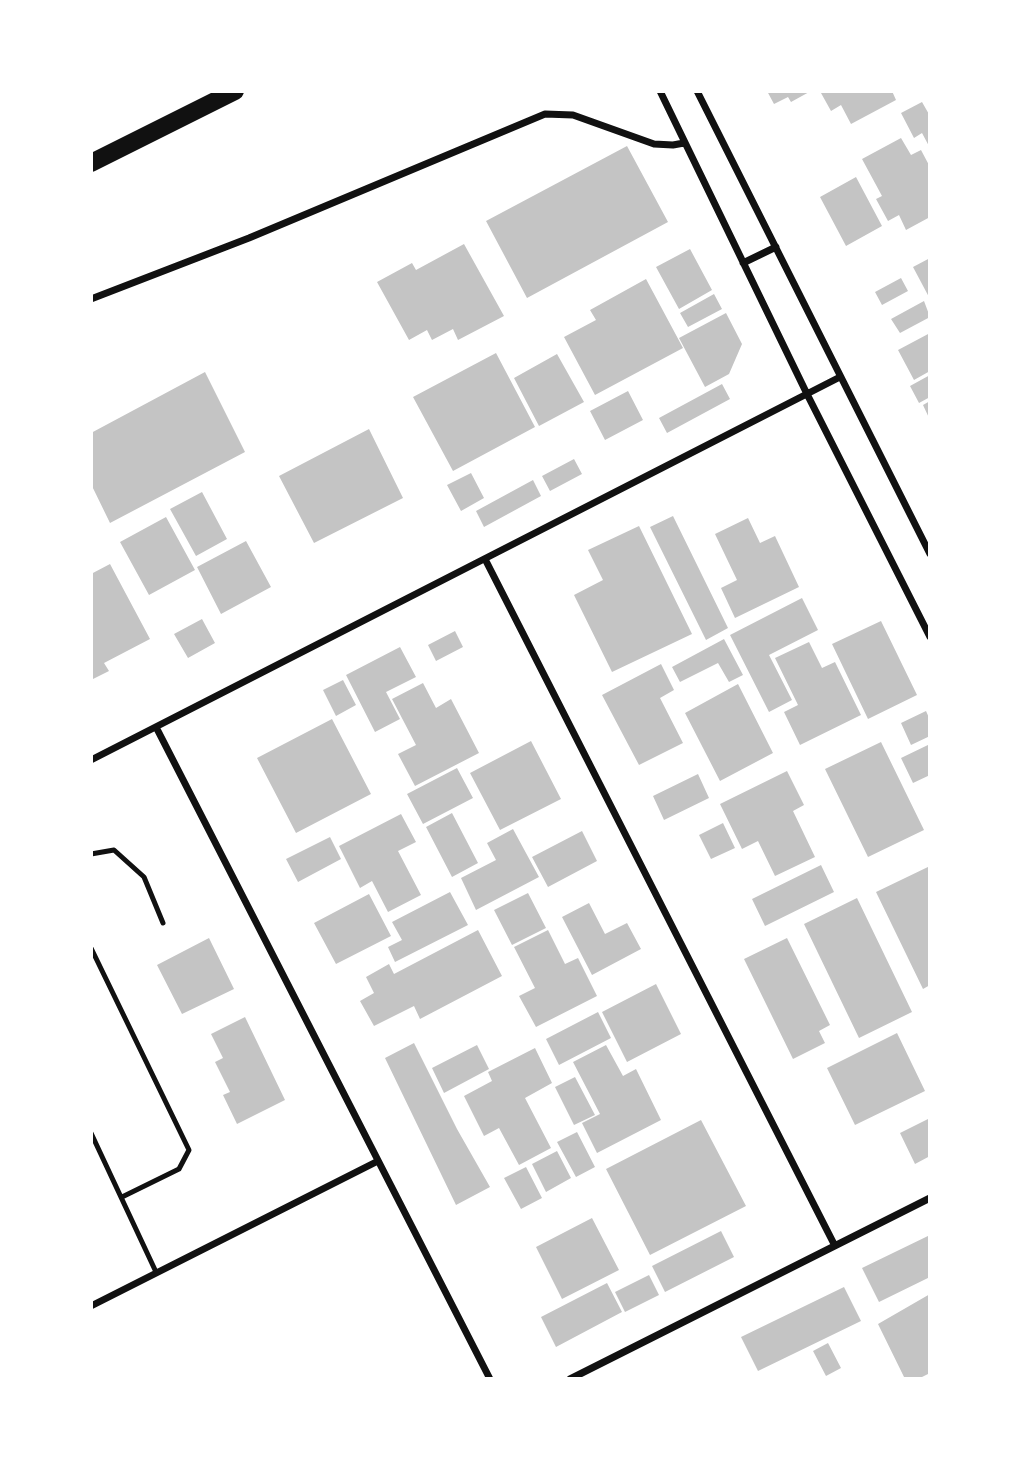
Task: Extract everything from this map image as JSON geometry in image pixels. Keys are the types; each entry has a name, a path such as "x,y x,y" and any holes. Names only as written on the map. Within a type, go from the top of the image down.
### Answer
{"main road":[{"path":"91,163 235,91"}],"street":[{"path":"660,91 807,394 930,637"},
{"path":"697,91 930,555"},
{"path":"91,299 249,238 545,114 573,116 654,144 684,143"},
{"path":"743,263 776,247"},
{"path":"91,760 840,377"},
{"path":"485,559 835,1246"},
{"path":"156,727 490,1379"},
{"path":"91,1306 378,1160"},
{"path":"570,1379 930,1198"}],"lane":[{"path":"91,854 114,850 144,877 163,923"},
{"path":"91,948 188,1150 179,1169 122,1197"},
{"path":"91,1133 156,1272"}],"building":[{"path":"767,91 811,91 791,102 788,97 774,104"},
{"path":"892,91 896,100 851,124 841,105 831,111 821,93"},
{"path":"922,102 930,116 930,148 922,133 914,138 901,113"},
{"path":"901,138 911,155 921,150 930,167 930,217 906,230 899,215 888,221 876,199 882,196 862,159"},
{"path":"627,146 668,222 527,298 486,221"},
{"path":"856,177 882,226 846,246 820,197"},
{"path":"464,244 504,316 458,340 453,329 432,340 427,330 409,340 377,282 412,263 416,270"},
{"path":"690,249 712,290 679,309 656,267"},
{"path":"930,258 930,299 913,267"},
{"path":"901,278 908,291 882,305 875,292"},
{"path":"646,279 683,348 595,395 564,337 596,320 590,310"},
{"path":"714,294 722,309 688,327 680,313"},
{"path":"924,301 930,317 900,333 891,319"},
{"path":"726,313 742,344 729,374 705,387 679,338"},
{"path":"930,333 930,371 914,380 898,350"},
{"path":"496,353 535,427 453,471 413,397"},
{"path":"557,354 584,402 539,426 514,378"},
{"path":"205,372 245,452 110,523 91,484 91,433"},
{"path":"930,375 930,397 919,403 910,386"},
{"path":"722,384 730,399 667,433 659,418"},
{"path":"628,391 643,420 605,440 590,411"},
{"path":"930,401 930,420 923,405"},
{"path":"369,429 403,498 314,543 279,476"},
{"path":"574,459 582,474 550,491 542,476"},
{"path":"471,473 484,498 461,511 447,485"},
{"path":"533,480 541,496 484,527 476,511"},
{"path":"202,492 227,539 196,556 170,509"},
{"path":"673,516 728,628 706,640 650,527"},
{"path":"166,517 195,570 149,595 120,542"},
{"path":"748,518 760,543 775,536 799,587 735,618 721,588 737,580 715,534"},
{"path":"639,526 692,634 612,672 574,595 603,580 588,550"},
{"path":"246,541 271,587 221,614 197,567"},
{"path":"110,564 150,639 104,663 109,671 91,680 91,574"},
{"path":"802,598 818,630 769,655 792,700 769,712 730,635"},
{"path":"202,619 215,643 188,658 174,634"},
{"path":"881,621 917,695 868,719 832,644"},
{"path":"455,631 463,647 436,661 428,645"},
{"path":"724,639 743,675 729,682 718,663 680,682 672,667"},
{"path":"809,642 822,668 835,662 861,715 800,745 784,712 798,705 775,658"},
{"path":"400,647 416,677 386,692 400,719 375,732 346,675"},
{"path":"661,664 674,690 660,698 683,743 639,765 602,695"},
{"path":"343,680 356,705 336,716 323,690"},
{"path":"423,683 436,708 451,699 479,753 415,786 398,754 416,745 392,699"},
{"path":"738,684 773,753 720,781 685,713"},
{"path":"926,711 930,720 930,736 911,745 901,723"},
{"path":"332,719 371,794 296,833 257,758"},
{"path":"531,741 561,799 500,830 470,773"},
{"path":"881,742 924,830 868,857 825,769"},
{"path":"930,744 930,775 913,783 901,758"},
{"path":"457,768 473,798 423,824 407,794"},
{"path":"787,771 804,805 793,811 815,857 775,876 758,841 742,849 720,804"},
{"path":"698,774 709,798 664,820 653,796"},
{"path":"452,813 478,863 452,877 426,827"},
{"path":"401,814 416,842 398,851 421,895 388,912 372,881 360,888 339,846"},
{"path":"723,823 735,848 711,859 699,835"},
{"path":"513,829 539,877 476,910 461,878 496,860 487,843"},
{"path":"582,831 597,861 548,887 532,857"},
{"path":"330,837 341,859 298,882 286,859"},
{"path":"821,865 834,892 765,926 752,899"},
{"path":"930,866 930,985 923,989 876,892"},
{"path":"450,892 468,925 395,962 388,947 402,940 392,922"},
{"path":"528,893 546,928 512,945 494,910"},
{"path":"369,894 391,936 336,964 314,923"},
{"path":"857,898 912,1012 859,1038 804,924"},
{"path":"589,903 605,934 627,923 641,949 592,975 562,917"},
{"path":"478,930 502,976 420,1019 414,1006 374,1026 360,1001 374,993 366,977 389,964 394,974"},
{"path":"548,930 565,964 578,958 597,996 536,1027 519,996 535,988 514,947"},
{"path":"209,938 234,989 182,1014 157,965"},
{"path":"787,938 830,1025 819,1031 825,1043 793,1059 744,959"},
{"path":"656,984 681,1034 627,1062 602,1012"},
{"path":"598,1012 611,1038 559,1065 546,1039"},
{"path":"245,1017 285,1100 237,1124 223,1095 230,1092 215,1062 223,1058 211,1034"},
{"path":"897,1033 925,1091 855,1125 827,1068"},
{"path":"414,1043 457,1129 490,1187 456,1205 385,1058"},
{"path":"477,1045 489,1069 444,1093 432,1068"},
{"path":"606,1045 623,1076 636,1069 661,1120 597,1153 582,1123 600,1114 573,1062"},
{"path":"535,1048 552,1083 525,1098 551,1148 519,1165 499,1128 484,1136 464,1096 492,1081 488,1072"},
{"path":"575,1077 595,1115 574,1125 555,1087"},
{"path":"930,1118 930,1156 915,1164 900,1133"},
{"path":"701,1120 746,1206 650,1255 606,1169"},
{"path":"577,1132 595,1167 576,1177 557,1142"},
{"path":"557,1151 571,1178 546,1192 532,1164"},
{"path":"526,1167 542,1198 521,1209 504,1178"},
{"path":"592,1218 619,1270 562,1299 536,1247"},
{"path":"721,1231 734,1257 665,1292 652,1266"},
{"path":"930,1235 930,1277 879,1302 862,1268"},
{"path":"649,1275 659,1295 625,1312 615,1292"},
{"path":"607,1283 622,1312 556,1347 541,1317"},
{"path":"844,1287 861,1321 758,1371 741,1337"},
{"path":"930,1294 930,1373 918,1379 905,1379 878,1324"},
{"path":"828,1343 841,1368 826,1376 813,1351"}]}
